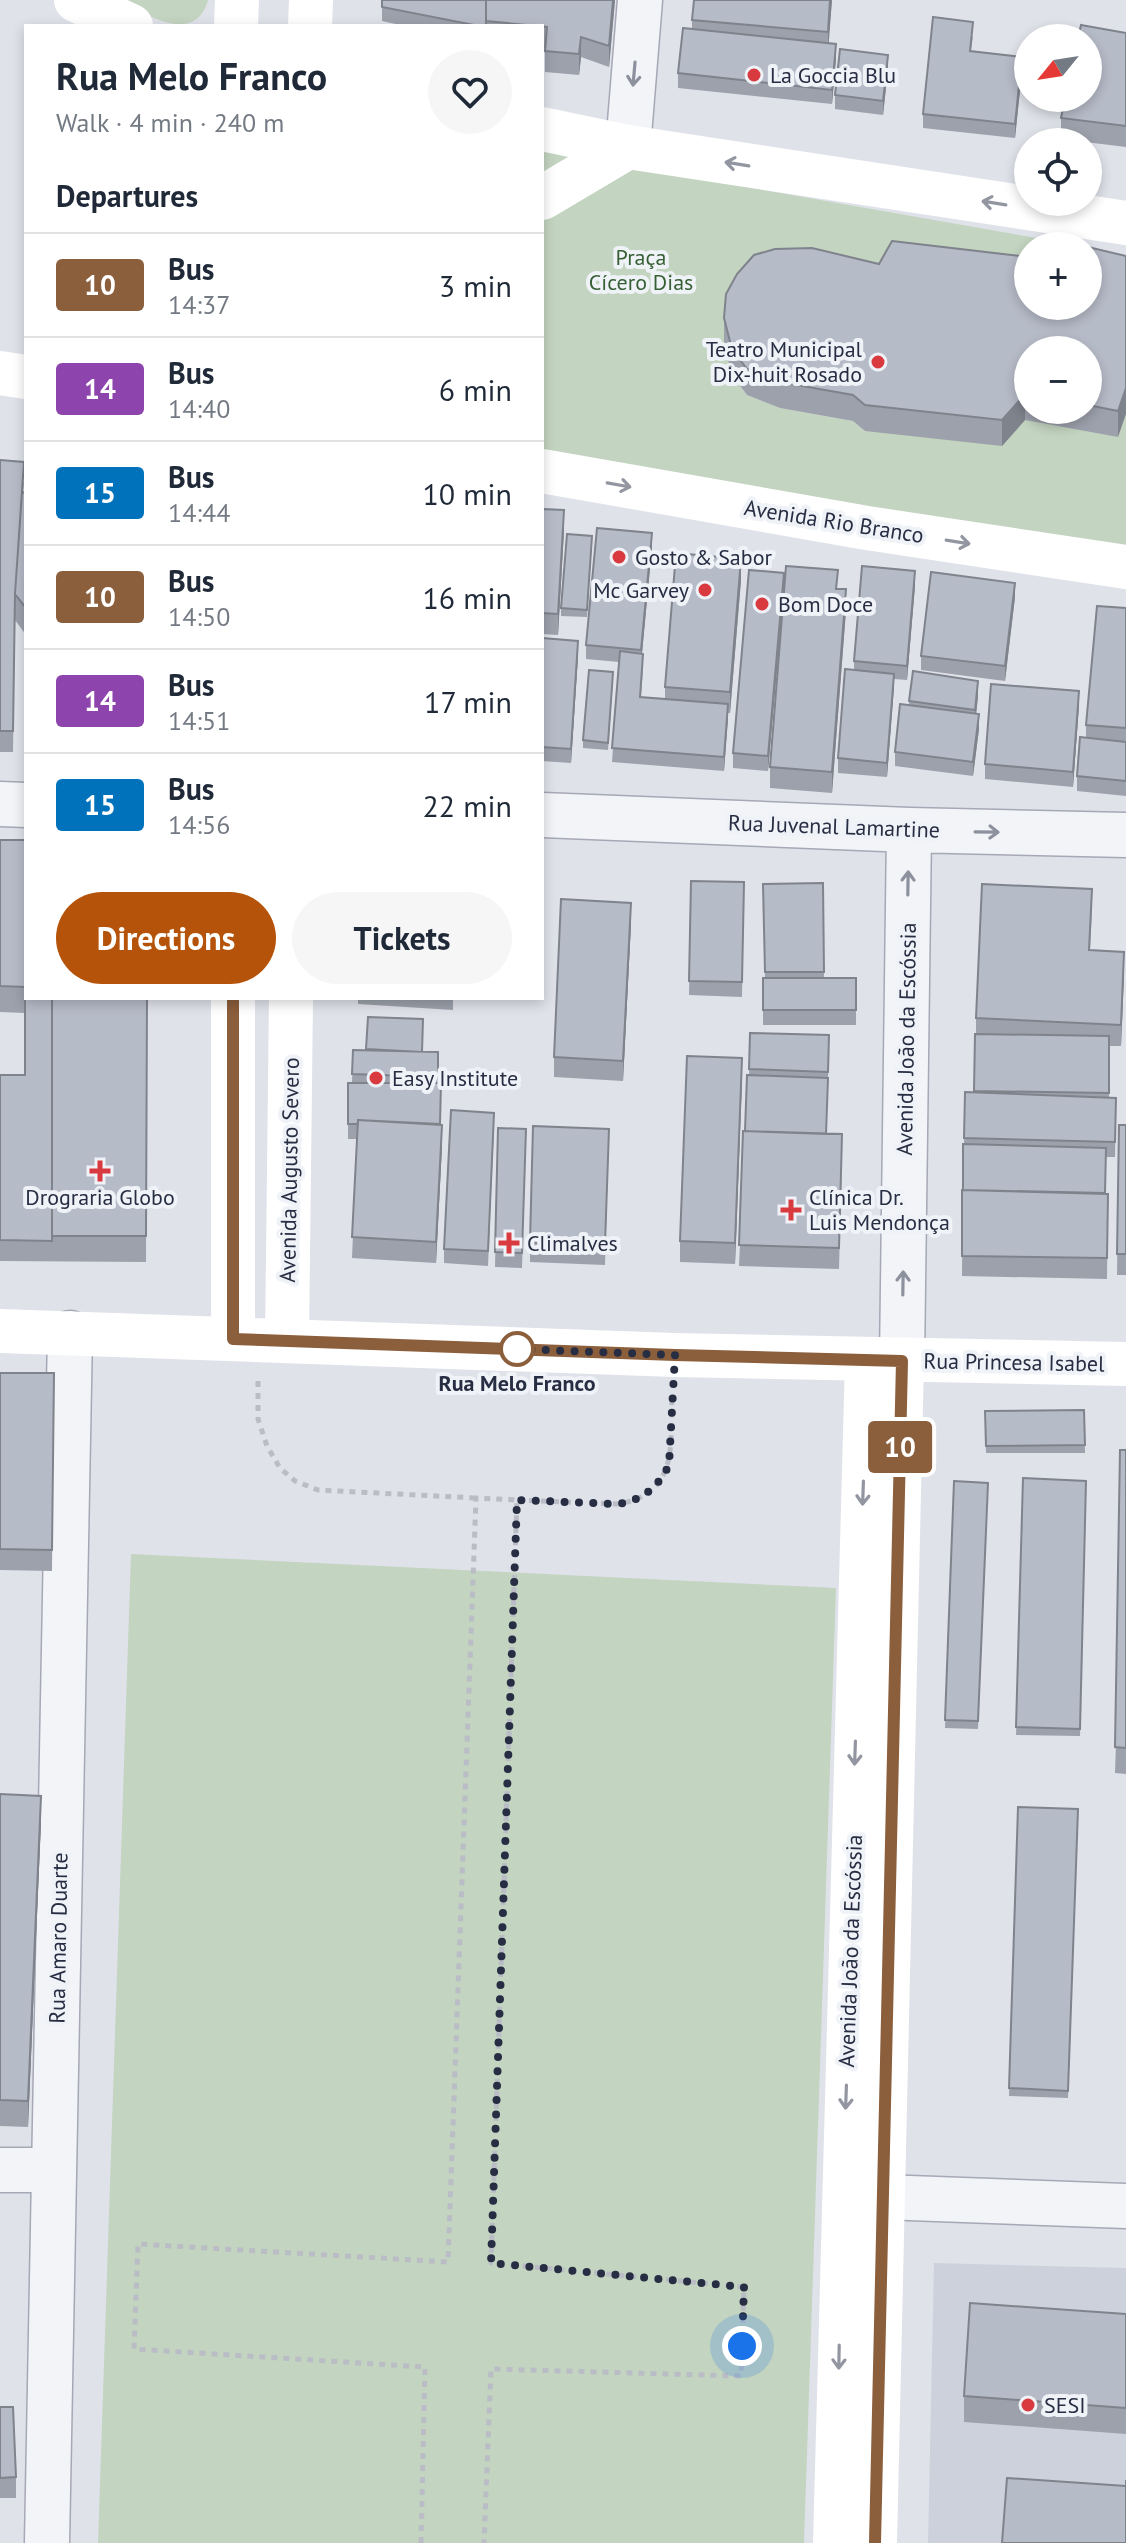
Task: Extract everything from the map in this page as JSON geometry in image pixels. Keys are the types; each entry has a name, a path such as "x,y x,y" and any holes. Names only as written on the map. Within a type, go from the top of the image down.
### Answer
{"main road":[{"path":"76,0 127,24"},
{"path":"236,24 237,0"},
{"path":"310,24 311,0"},
{"path":"544,129 628,147 1126,223"},
{"path":"544,197 628,147"},
{"path":"0,373 24,377"},
{"name":"Avenida Rio Branco","path":"544,471 851,525 1126,567"},
{"path":"233,1000 233,1339"},
{"name":"Avenida Augusto Severo","path":"287,1341 291,1000"},
{"path":"0,1331 884,1360"},
{"name":"Rua Princesa Isabel","path":"884,1360 1126,1364"},
{"name":"Avenida João da Escóssia","path":"875,2543 882,2197 884,1360"},
{"name":"Avenida João da Escóssia","path":"835,2543 884,1360"}],"street":[{"path":"628,147 640,0"},
{"path":"0,804 24,805"},
{"name":"Rua Juvenal Lamartine","path":"544,815 909,830 1126,835"},
{"name":"Avenida João da Escóssia","path":"884,1360 909,830"},
{"name":"Rua Amaro Duarte","path":"47,2543 70,1333"},
{"path":"0,2170 54,2170"},
{"path":"882,2197 1126,2206"}],"path":[{"path":"233,1339 258,1379 258,1419 267,1446 280,1468 295,1481 318,1490 617,1504 632,1502 648,1493 669,1465 675,1355"},
{"path":"421,2543 425,2367 134,2349 138,2244 448,2262 476,1498"},
{"path":"484,2543 491,2369 741,2376 744,2302 744,2287 491,2263 517,1500"}],"shaded area":[{"name":"SESI","path":"934,2263 1126,2268 1126,2543 928,2543"}],"green space":[{"path":"117,0 208,0 201,14 192,22 181,24 154,18"},
{"name":"Praça Cícero Dias","path":"544,151 1014,234 1014,287 732,375 747,395 780,408 853,421 865,431 1014,419 1014,424 1102,424 1102,412 1126,410 1126,550 544,451"},
{"path":"131,1554 836,1588 804,2543 98,2543"}],"building":[{"path":"382,0 486,0 486,24 469,24 382,7"},
{"path":"486,0 613,0 609,46 581,37 579,54 545,51 547,27 544,24 486,21"},
{"path":"694,0 830,0 828,32 692,20"},
{"path":"933,17 973,22 970,51 1014,56 1015,124 923,114"},
{"path":"683,28 836,44 832,90 678,73"},
{"path":"1102,29 1126,33 1126,126 1061,118 1062,112 1102,112"},
{"path":"840,49 888,55 883,101 835,95"},
{"name":"Teatro Municipal Dix-huit Rosado","path":"892,241 1014,255 1014,320 1102,320 1102,250 1126,256 1126,388 1118,411 1102,408 1102,336 1014,336 1014,406 1002,420 865,405 853,395 780,382 747,369 732,349 724,318 726,294 737,274 754,255 775,249 812,248 879,264"},
{"path":"0,460 24,462 15,594 13,731 0,731"},
{"path":"22,492 24,605 15,594"},
{"path":"544,509 564,510 558,614 544,613"},
{"path":"597,528 652,533 641,650 586,645"},
{"path":"567,534 592,536 587,610 561,608"},
{"path":"676,553 741,559 730,692 665,687"},
{"path":"786,566 838,570 836,589 846,589 832,772 770,767"},
{"path":"862,566 915,571 907,666 854,661"},
{"path":"749,570 784,573 768,756 733,753"},
{"path":"931,572 1015,583 1005,666 921,656"},
{"path":"1097,606 1126,608 1126,728 1086,725"},
{"path":"544,638 578,641 571,749 544,747"},
{"path":"620,651 643,654 640,697 728,704 724,757 612,748"},
{"path":"845,669 894,674 887,763 838,758"},
{"path":"589,670 613,672 608,743 583,740"},
{"path":"913,671 978,681 975,710 909,701"},
{"path":"991,684 1079,691 1073,772 985,764"},
{"path":"900,704 979,714 973,762 895,752"},
{"path":"1080,737 1126,742 1126,781 1077,776"},
{"path":"0,840 24,840 24,987 0,986"},
{"path":"691,881 744,882 742,982 689,981"},
{"path":"823,883 824,972 765,972 763,884"},
{"path":"982,884 1092,889 1089,950 1124,952 1121,1025 976,1018"},
{"path":"561,899 631,903 623,1061 554,1057"},
{"path":"763,978 856,978 856,1010 763,1010"},
{"path":"25,1000 52,1000 52,1241 0,1240 0,1075 25,1075"},
{"path":"52,1000 147,1000 146,1236 52,1236"},
{"path":"368,1017 423,1019 422,1052 366,1049"},
{"path":"750,1033 829,1035 828,1072 749,1069"},
{"path":"975,1034 1109,1036 1109,1093 974,1091"},
{"path":"353,1050 438,1052 438,1077 352,1074"},
{"path":"687,1056 742,1058 735,1243 680,1241"},
{"path":"747,1075 828,1078 826,1134 745,1131"},
{"path":"348,1083 441,1083 440,1124 358,1120 358,1124 348,1124"},
{"path":"965,1092 1116,1098 1115,1142 964,1138"},
{"path":"451,1110 494,1113 488,1251 444,1249"},
{"path":"358,1120 442,1125 436,1242 352,1237"},
{"path":"1119,1125 1126,1125 1126,1254 1117,1254"},
{"path":"533,1126 609,1129 605,1244 530,1242"},
{"path":"498,1128 526,1129 522,1253 495,1252"},
{"name":"Clínica Dr. Luis Mendonça","path":"743,1131 842,1134 839,1248 739,1245"},
{"path":"963,1144 1106,1148 1105,1193 963,1190"},
{"path":"962,1190 1108,1194 1107,1258 962,1256"},
{"path":"0,1373 54,1373 52,1550 0,1549"},
{"path":"1084,1410 1085,1445 986,1446 985,1411"},
{"path":"1120,1450 1126,1450 1126,1748 1115,1747"},
{"path":"1023,1478 1086,1481 1080,1729 1016,1727"},
{"path":"954,1481 988,1483 978,1721 945,1720"},
{"path":"0,1794 41,1796 28,2101 0,2100"},
{"path":"1018,1807 1078,1809 1068,2091 1009,2088"},
{"path":"970,2303 1126,2314 1126,2408 964,2396"},
{"path":"0,2407 13,2407 16,2477 0,2478"},
{"path":"1007,2478 1126,2486 1126,2543 1002,2543"}],"bus line":[{"name":"10","path":"233,1000 233,1339 902,1361 875,2543"}],"place":[{"name":"La Goccia Blu","path":"754,75"},
{"name":"Teatro Municipal Dix-huit Rosado","path":"878,362"},
{"name":"Gosto & Sabor","path":"619,557"},
{"name":"Mc Garvey","path":"705,590"},
{"name":"Bom Doce","path":"762,604"},
{"name":"Easy Institute","path":"376,1078"},
{"name":"Drograria Globo","path":"100,1171"},
{"name":"Clínica Dr. Luis Mendonça","path":"791,1210"},
{"name":"Climalves","path":"509,1243"},
{"name":"Rua Melo Franco","path":"517,1349"},
{"name":"SESI","path":"1028,2405"}],"route":[{"path":"517,1349 675,1355 669,1465 648,1493 632,1502 617,1504 517,1500 491,2263 744,2287 742,2346"}]}
